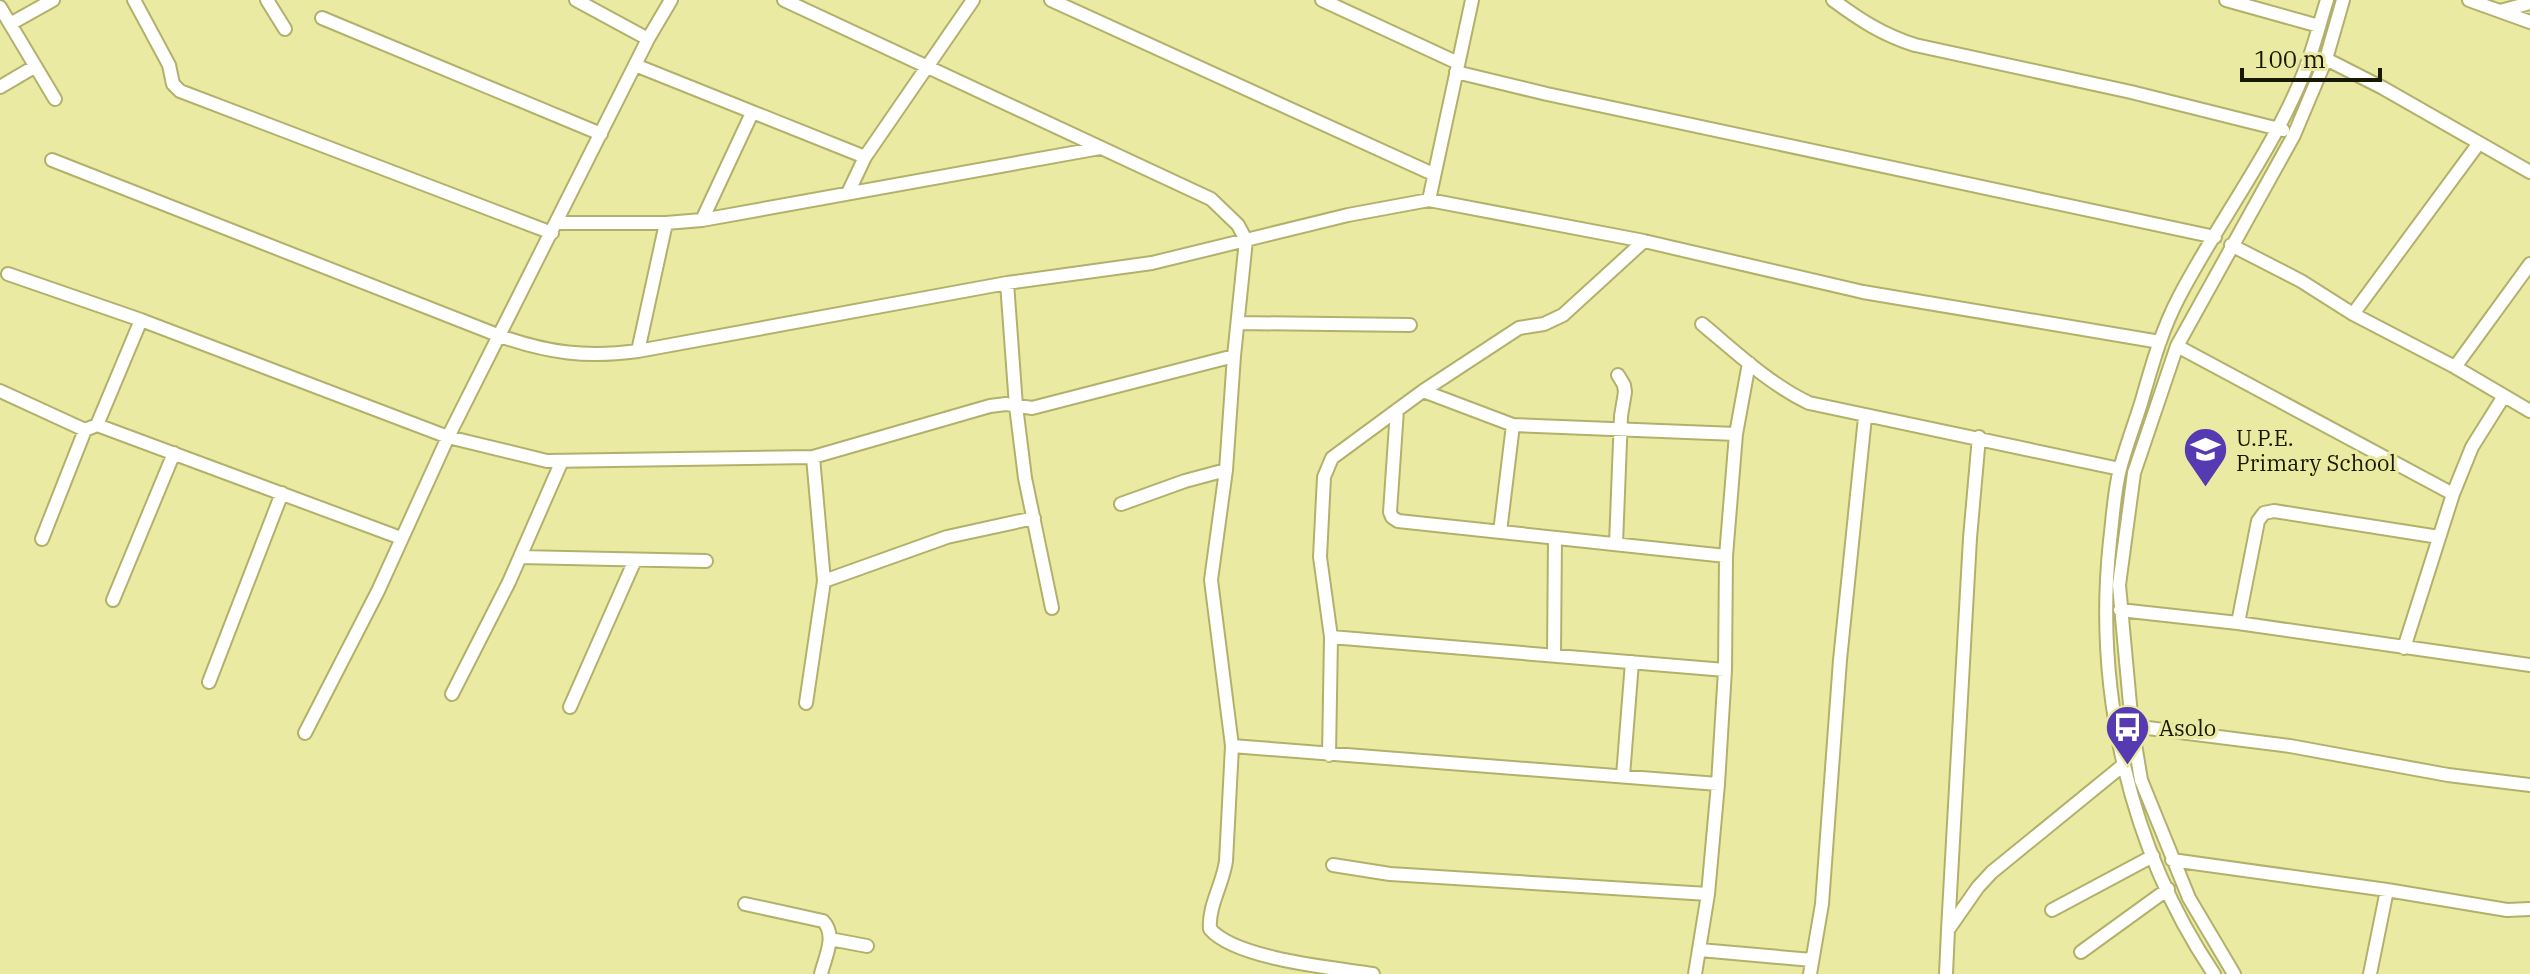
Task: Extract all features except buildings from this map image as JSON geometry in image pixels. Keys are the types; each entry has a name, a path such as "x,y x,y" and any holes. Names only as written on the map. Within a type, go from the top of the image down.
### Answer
{"street":[{"path":"10,24 53,0"},
{"path":"134,0 169,65 173,84 180,91 554,228 702,220 1100,148"},
{"path":"267,0 285,29"},
{"path":"576,0 648,39"},
{"path":"305,733 448,437 648,39 671,0"},
{"path":"784,0 1211,199 1238,225 1246,240 1226,470 1211,580 1232,746 1224,879 1211,913 1210,929 1228,942 1289,962 1373,974"},
{"path":"848,193 865,157 973,0"},
{"path":"1051,0 1433,174"},
{"path":"1322,0 1457,68 1547,94 2215,237"},
{"path":"1429,200 1472,0"},
{"path":"1833,0 1866,25 1915,45 2277,128 2294,135"},
{"path":"2226,0 2319,26"},
{"path":"2214,974 2153,856 2122,766 2113,714 2105,611 2113,516 2120,469 2160,342 2179,297 2277,128 2303,75 2327,0"},
{"path":"2234,974 2189,898 2141,780 2132,726 2119,585 2134,473 2177,346 2294,135 2326,59 2343,0"},
{"path":"2469,0 2530,22"},
{"path":"2500,11 2530,3"},
{"path":"0,7 55,99"},
{"path":"322,18 601,134"},
{"path":"2326,59 2530,172"},
{"path":"635,65 865,157"},
{"path":"0,87 34,67"},
{"path":"702,220 752,113"},
{"path":"2353,314 2479,143"},
{"path":"52,160 500,336 536,348 579,355 638,351 1007,283 1152,263 1348,215 1429,200 1644,241 1863,292 2160,342"},
{"path":"638,351 666,223"},
{"path":"1329,755 1331,637 1320,557 1326,469 1332,458 1423,391 1519,328 1544,324 1563,315 1644,241"},
{"path":"2231,245 2301,281 2353,314 2455,367 2530,411"},
{"path":"2455,367 2530,264"},
{"path":"8,274 141,320 448,437 561,463 813,457 990,406 1032,408 1234,356"},
{"path":"1007,283 1016,406 1052,608"},
{"path":"42,539 141,320"},
{"path":"1238,323 1410,325"},
{"path":"1702,324 1749,363 1794,396 1809,403 2120,469"},
{"path":"2177,346 2453,494"},
{"path":"1695,974 1708,894 1718,784 1725,670 1726,556 1736,434 1749,363"},
{"path":"1616,544 1624,385 1618,375"},
{"path":"0,391 91,428 174,453 401,538"},
{"path":"1423,391 1513,425 1736,434"},
{"path":"2404,648 2453,494 2472,447 2504,396"},
{"path":"1397,410 1390,512 1398,521 1726,556"},
{"path":"1810,974 1822,904 1840,660 1865,417"},
{"path":"1500,532 1513,425"},
{"path":"1946,974 1970,538 1979,437"},
{"path":"113,600 174,453"},
{"path":"806,703 824,581 813,457"},
{"path":"452,694 520,557 561,463"},
{"path":"1121,504 1226,470"},
{"path":"209,682 282,493"},
{"path":"2238,623 2258,521 2264,513 2274,511 2439,537"},
{"path":"824,581 947,537 1034,518"},
{"path":"1554,654 1555,538"},
{"path":"520,557 706,561"},
{"path":"570,707 635,560"},
{"path":"2120,610 2238,623 2530,665"},
{"path":"1331,637 1725,670"},
{"path":"1623,776 1632,662"},
{"path":"2132,726 2290,746 2448,775 2530,785"},
{"path":"1232,746 1718,784"},
{"path":"1948,930 1992,872 2122,766"},
{"path":"2052,910 2153,856"},
{"path":"2172,860 2507,910 2530,909"},
{"path":"1333,865 1390,874 1708,894"},
{"path":"2081,952 2168,889"},
{"path":"2370,974 2387,890"},
{"path":"745,904 823,921 830,929 830,939 821,974"},
{"path":"830,939 867,946"},
{"path":"1700,950 1812,960"}],"place":[{"name":"U.P.E. Primary School","path":"2205,489"},
{"name":"Asolo","path":"2128,766"}]}
